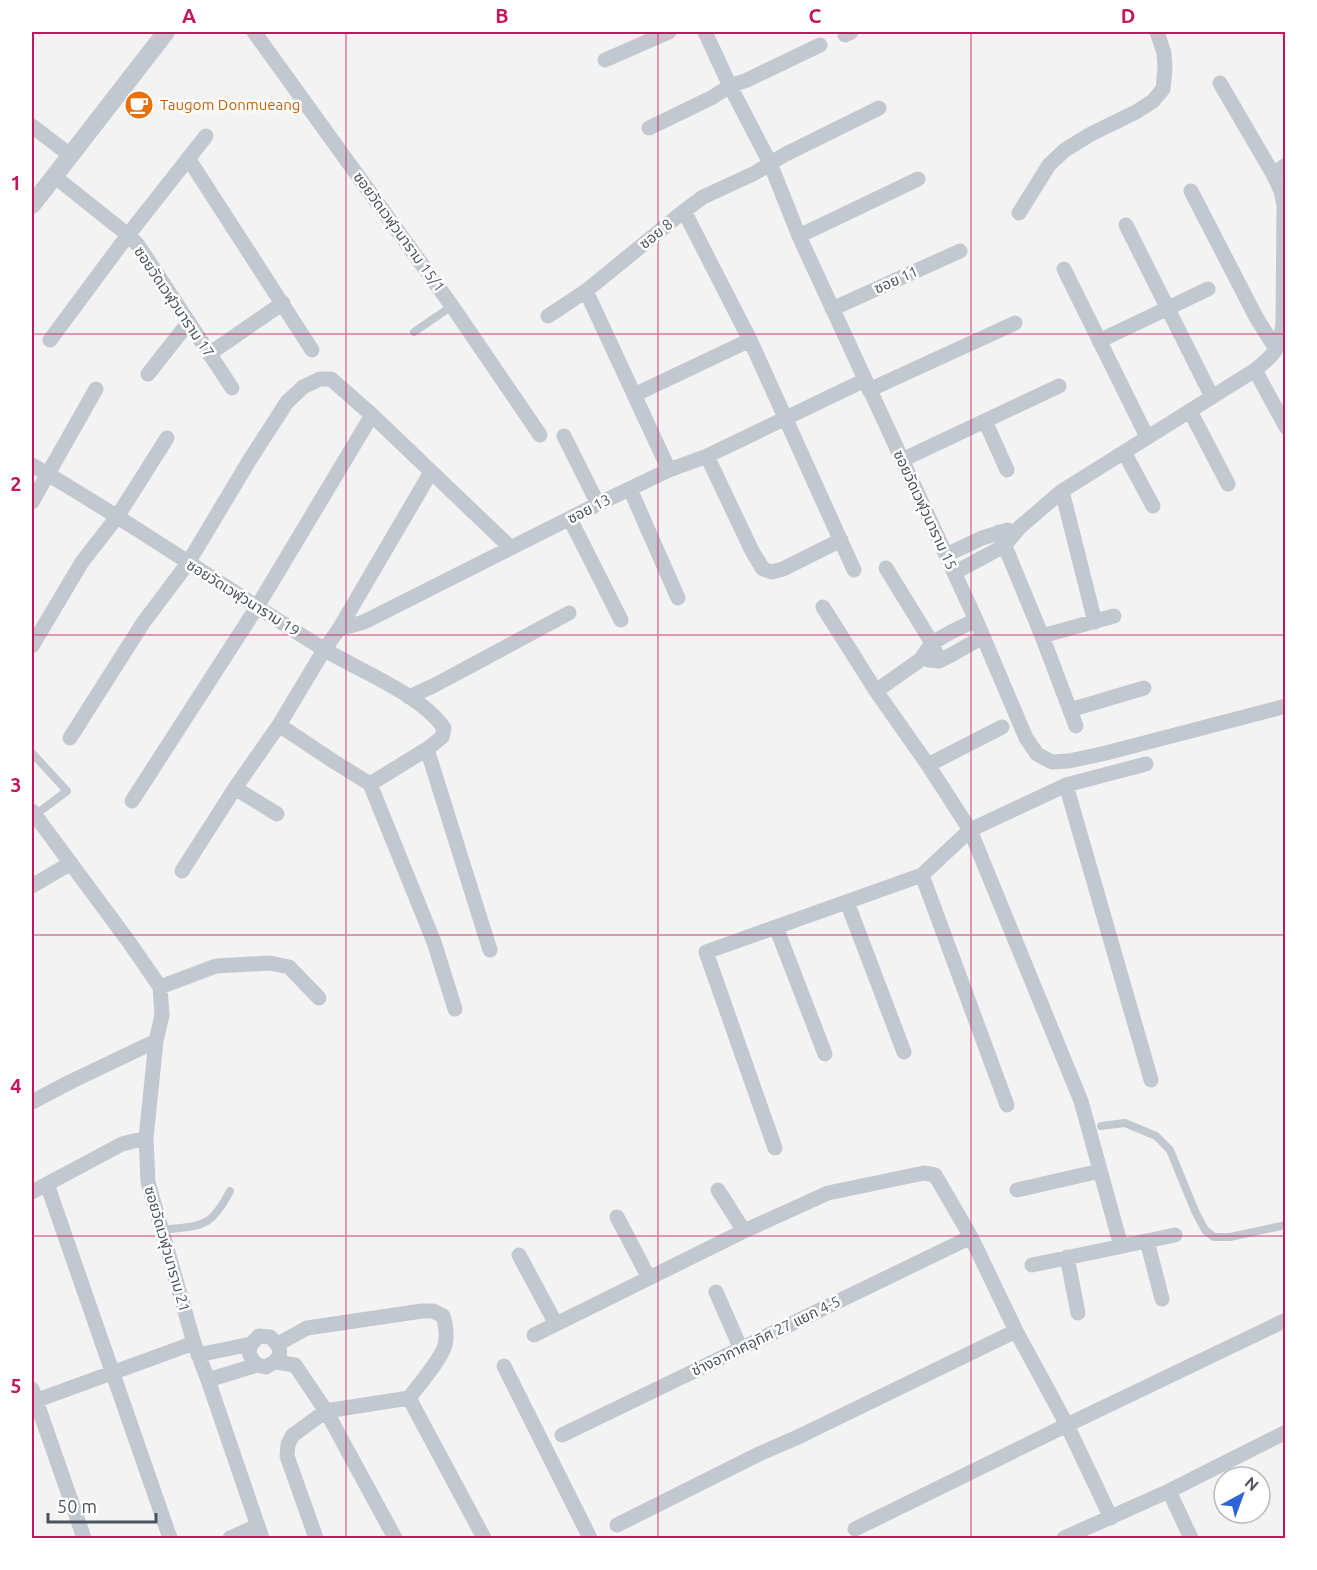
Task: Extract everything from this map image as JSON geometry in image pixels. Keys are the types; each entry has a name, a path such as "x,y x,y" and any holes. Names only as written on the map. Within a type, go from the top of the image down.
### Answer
{"street":[{"path":"32,205 165,32"},
{"name":"ซอยวัดเวฬุวนาราม 15/1","path":"255,32 452,306 540,435"},
{"path":"605,60 669,32"},
{"name":"ซอยวัดเวฬุวนาราม 15","path":"705,32 770,164 799,236 976,620 1026,738 1037,754 1052,762 1069,761 1286,706"},
{"path":"1019,213 1049,165 1065,150 1091,134 1136,112 1153,101 1163,89 1164,53 1157,32"},
{"path":"649,128 711,98 730,86 820,45"},
{"path":"954,573 1020,527 1062,491 1256,370 1271,357 1276,349 1281,339 1283,323 1284,205 1279,170 1220,83"},
{"name":"ซอย 8","path":"548,316 586,291 703,197 755,173 879,108"},
{"path":"32,126 70,155"},
{"path":"50,340 128,235 206,136"},
{"path":"188,158 312,350"},
{"name":"ซอยวัดเวฬุวนาราม 17","path":"54,176 138,245 232,388"},
{"path":"799,236 918,179"},
{"path":"1191,191 1256,317 1276,349"},
{"path":"684,211 750,340 854,570"},
{"path":"1126,225 1212,398"},
{"name":"ซอย 11","path":"832,309 960,251"},
{"path":"1064,269 1147,437"},
{"path":"1099,341 1208,289"},
{"path":"586,291 669,470"},
{"path":"209,354 283,303"},
{"path":"148,374 189,322"},
{"name":"ซอย 13","path":"339,629 364,622 510,547 669,470 707,456 786,418 1015,323"},
{"path":"634,395 750,340"},
{"path":"1256,370 1286,427"},
{"path":"70,738 143,623 188,563 286,402 303,387 320,379 331,379 372,415 510,547"},
{"path":"902,460 1059,386"},
{"path":"32,502 96,388"},
{"path":"1190,411 1228,484"},
{"path":"132,801 257,607 372,415"},
{"path":"985,421 1007,471"},
{"path":"564,435 598,504"},
{"path":"32,646 82,562 117,517 167,438"},
{"path":"1125,452 1153,506"},
{"path":"707,456 763,569 772,572 783,569 841,540"},
{"name":"ซอยวัดเวฬุวนาราม 19","path":"32,465 324,650 410,697 438,719 444,728 442,737 427,749"},
{"path":"182,871 279,725 339,629 431,472"},
{"path":"630,489 678,598"},
{"path":"1062,491 1095,622"},
{"path":"570,519 621,620"},
{"path":"946,555 1001,539"},
{"path":"1001,539 1042,636 1076,726"},
{"path":"886,568 932,643 939,661"},
{"path":"823,607 876,691 970,830 1081,1101 1121,1246"},
{"path":"410,697 569,613"},
{"path":"1042,636 1114,616"},
{"path":"876,691 920,660 932,643 976,620"},
{"path":"920,660 939,661 983,637"},
{"path":"1070,710 1144,688"},
{"path":"279,725 370,784 434,942 455,1009"},
{"path":"928,765 1002,727"},
{"path":"370,784 427,749 490,950"},
{"path":"776,1148 706,952 922,875 970,830 1066,785 1146,765"},
{"path":"1066,785 1151,1080"},
{"path":"235,788 277,814"},
{"path":"35,820 71,863 160,987 216,966 270,963 289,967 319,998"},
{"path":"32,886 71,863"},
{"path":"922,875 1007,1105"},
{"path":"847,902 904,1053"},
{"path":"776,927 825,1054"},
{"name":"ซอยวัดเวฬุวนาราม 21","path":"160,987 162,1016 156,1041 146,1138 148,1182 196,1349 259,1532"},
{"path":"32,1102 156,1041"},
{"path":"32,1192 122,1144 146,1138"},
{"path":"1017,1190 1100,1171"},
{"path":"534,1335 828,1193 924,1173 935,1175 971,1237 1016,1330 1067,1425 1111,1518"},
{"path":"47,1184 170,1539"},
{"path":"718,1190 744,1232"},
{"path":"617,1217 649,1278"},
{"path":"1032,1265 1174,1235"},
{"name":"ช่างอากาศอุทิศ 27 แยก 4-5","path":"562,1435 971,1237"},
{"path":"1147,1240 1162,1299"},
{"path":"519,1255 556,1324"},
{"path":"1067,1257 1078,1313"},
{"path":"716,1292 741,1349"},
{"path":"278,1344 307,1328 422,1311 434,1311 443,1316 446,1323 445,1346 409,1398 326,1411 293,1435 288,1444 287,1456 316,1539"},
{"path":"855,1529 1286,1320"},
{"path":"617,1525 1016,1330"},
{"path":"84,1539 33,1397 196,1349 250,1344 259,1336 270,1336 278,1344 280,1354 276,1362"},
{"path":"250,1344 251,1359 257,1365"},
{"path":"208,1380 257,1365 266,1367 276,1362 296,1365 326,1411 395,1539"},
{"path":"504,1366 590,1539"},
{"path":"409,1398 484,1539"},
{"path":"1064,1539 1169,1491 1286,1432"},
{"path":"1169,1491 1191,1539"},
{"path":"230,1539 259,1532"}],"lane":[{"path":"414,332 452,306"},
{"path":"32,753 67,791 35,820"},
{"path":"1101,1126 1125,1122 1156,1136 1170,1150 1195,1211 1205,1230 1214,1238 1230,1237 1286,1225"},
{"path":"162,1230 197,1226 207,1222 219,1211 230,1191"}],"place":[{"name":"Taugom Donmueang","path":"139,105"}]}
